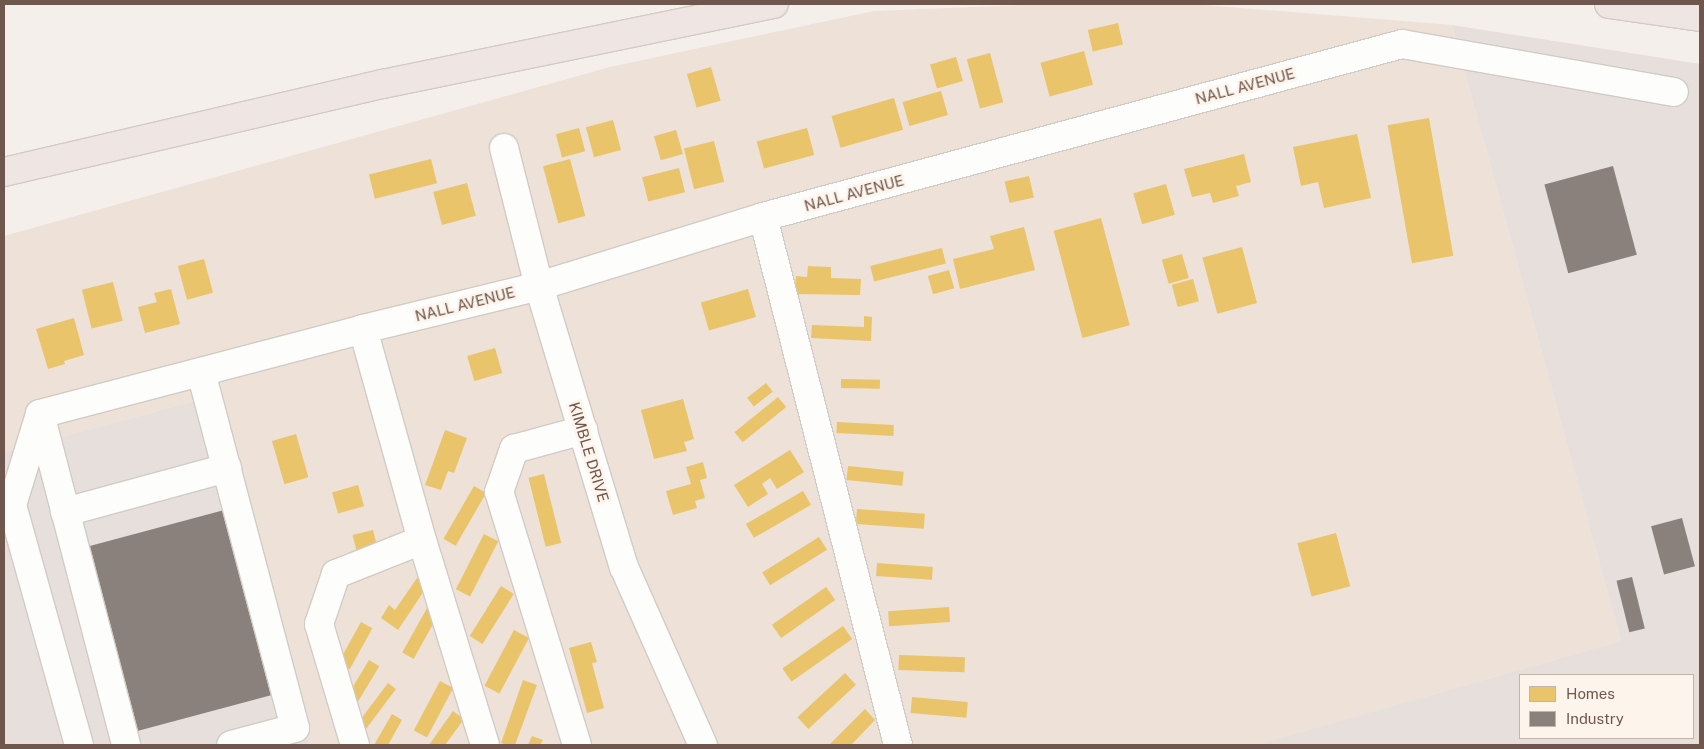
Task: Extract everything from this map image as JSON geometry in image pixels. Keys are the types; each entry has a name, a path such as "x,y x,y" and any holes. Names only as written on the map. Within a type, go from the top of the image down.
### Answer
{"highway":[{"path":"4,172 383,84 774,4"},
{"path":"1610,4 1700,17"}],"street":[{"name":"NALL AVENUE","path":"40,414 363,329 539,286 763,217 1402,44 1674,92"},
{"name":"KIMBLE DRIVE","path":"504,148 539,286 624,567 703,745"},
{"path":"763,217 898,745"},
{"path":"363,329 422,540 485,745"},
{"path":"201,372 295,728 232,745"},
{"path":"40,414 126,745"},
{"path":"40,414 12,506 79,745"},
{"path":"577,745 500,492 514,449 583,430"},
{"path":"65,512 227,468"},
{"path":"355,745 319,624 336,574 422,540"}],"shaded area":[{"path":"1047,4 1191,4 1452,25 1621,641 1254,745 309,745 221,394 4,452 4,236 610,67 874,11"},
{"path":"1452,25 1700,64 1700,745 1254,745 1621,641"},
{"path":"221,394 309,745 4,745 4,452"}],"building: Homes":[{"path":"1118,23 1123,44 1093,51 1088,30"},
{"path":"1084,51 1093,85 1050,96 1041,63"},
{"path":"990,53 1003,102 980,108 967,59"},
{"path":"956,57 963,81 937,88 930,64"},
{"path":"711,67 721,101 697,108 687,74"},
{"path":"941,91 948,115 909,126 903,102"},
{"path":"894,98 903,130 841,148 832,116"},
{"path":"1429,118 1453,256 1412,263 1388,125"},
{"path":"613,120 621,150 594,157 586,127"},
{"path":"579,128 585,151 562,157 556,134"},
{"path":"807,128 814,155 764,169 757,141"},
{"path":"676,130 683,154 661,160 654,136"},
{"path":"1357,134 1371,198 1324,208 1318,182 1301,186 1293,147"},
{"path":"714,141 724,182 694,189 684,148"},
{"path":"1244,154 1251,182 1236,186 1239,196 1213,203 1210,193 1192,197 1184,169"},
{"path":"431,159 437,183 375,199 369,174"},
{"path":"570,159 585,216 558,223 543,166"},
{"path":"679,168 685,192 648,201 642,177"},
{"path":"1029,176 1034,197 1010,203 1005,182"},
{"path":"467,183 476,216 442,225 433,192"},
{"path":"1166,184 1175,215 1142,224 1133,193"},
{"path":"1101,218 1130,325 1082,338 1054,231"},
{"path":"1024,227 1035,270 960,289 953,259 994,249 990,236"},
{"path":"1242,247 1257,303 1217,314 1202,258"},
{"path":"942,248 946,264 874,281 870,266"},
{"path":"1182,254 1189,278 1169,284 1162,260"},
{"path":"204,259 213,293 187,300 178,266"},
{"path":"808,266 831,267 831,278 861,279 860,295 795,294 796,276 807,277"},
{"path":"949,270 954,288 933,294 928,276"},
{"path":"1193,279 1199,301 1178,307 1172,285"},
{"path":"113,282 123,321 92,329 82,290"},
{"path":"171,289 180,324 145,333 138,307 157,302 154,293"},
{"path":"748,289 756,317 709,330 701,303"},
{"path":"864,316 872,317 871,341 811,338 812,325 864,327"},
{"path":"74,318 84,355 64,361 65,364 48,369 36,329"},
{"path":"495,348 502,373 474,381 467,356"},
{"path":"841,379 880,380 880,389 841,388"},
{"path":"766,383 773,392 754,406 747,398"},
{"path":"778,397 786,407 743,442 734,432"},
{"path":"683,399 694,439 684,442 687,451 654,459 641,410"},
{"path":"837,422 894,425 893,436 836,433"},
{"path":"445,430 467,438 454,473 448,471 441,490 425,485"},
{"path":"296,434 308,477 284,484 272,441"},
{"path":"790,450 804,472 777,489 770,478 762,484 768,494 748,507 734,485"},
{"path":"703,462 707,478 700,480 705,498 695,501 697,508 673,515 666,491 691,484 686,467"},
{"path":"848,466 904,472 902,486 847,480"},
{"path":"544,474 561,543 546,547 528,478"},
{"path":"358,485 364,506 338,514 332,492"},
{"path":"474,486 486,493 456,546 444,539"},
{"path":"803,491 811,505 754,538 746,524"},
{"path":"857,509 925,514 924,529 856,524"},
{"path":"373,530 379,554 359,559 353,535"},
{"path":"1336,533 1350,586 1312,596 1297,543"},
{"path":"484,534 498,541 470,597 456,589"},
{"path":"819,537 827,550 770,585 762,573"},
{"path":"877,563 933,567 932,580 876,576"},
{"path":"417,578 428,585 398,630 381,618 389,605 395,610"},
{"path":"501,586 514,594 482,644 470,636"},
{"path":"826,587 835,600 781,638 772,625"},
{"path":"949,607 950,622 889,626 888,611"},
{"path":"427,608 438,614 414,659 402,653"},
{"path":"361,622 372,628 350,669 338,663"},
{"path":"843,626 852,639 792,682 782,668"},
{"path":"514,630 529,638 499,694 484,686"},
{"path":"591,642 597,662 592,663 604,708 587,713 569,648"},
{"path":"899,655 965,657 964,672 898,670"},
{"path":"369,660 379,666 358,701 348,695"},
{"path":"845,673 856,685 808,729 797,717"},
{"path":"523,680 537,685 515,745 507,745 501,743"},
{"path":"440,681 453,688 427,737 414,730"},
{"path":"388,683 396,689 363,732 356,726"},
{"path":"912,697 968,702 966,718 911,713"},
{"path":"865,709 875,720 851,745 829,745"},
{"path":"453,711 464,719 445,745 429,745"},
{"path":"392,714 402,720 388,745 374,745"},
{"path":"532,736 543,740 540,745 528,745"}],"building: Industry":[{"path":"1613,166 1637,255 1568,273 1544,184"},
{"path":"228,509 277,693 137,731 88,547"},
{"path":"1682,518 1695,566 1664,575 1651,526"},
{"path":"1632,577 1645,628 1629,632 1616,581"}]}
